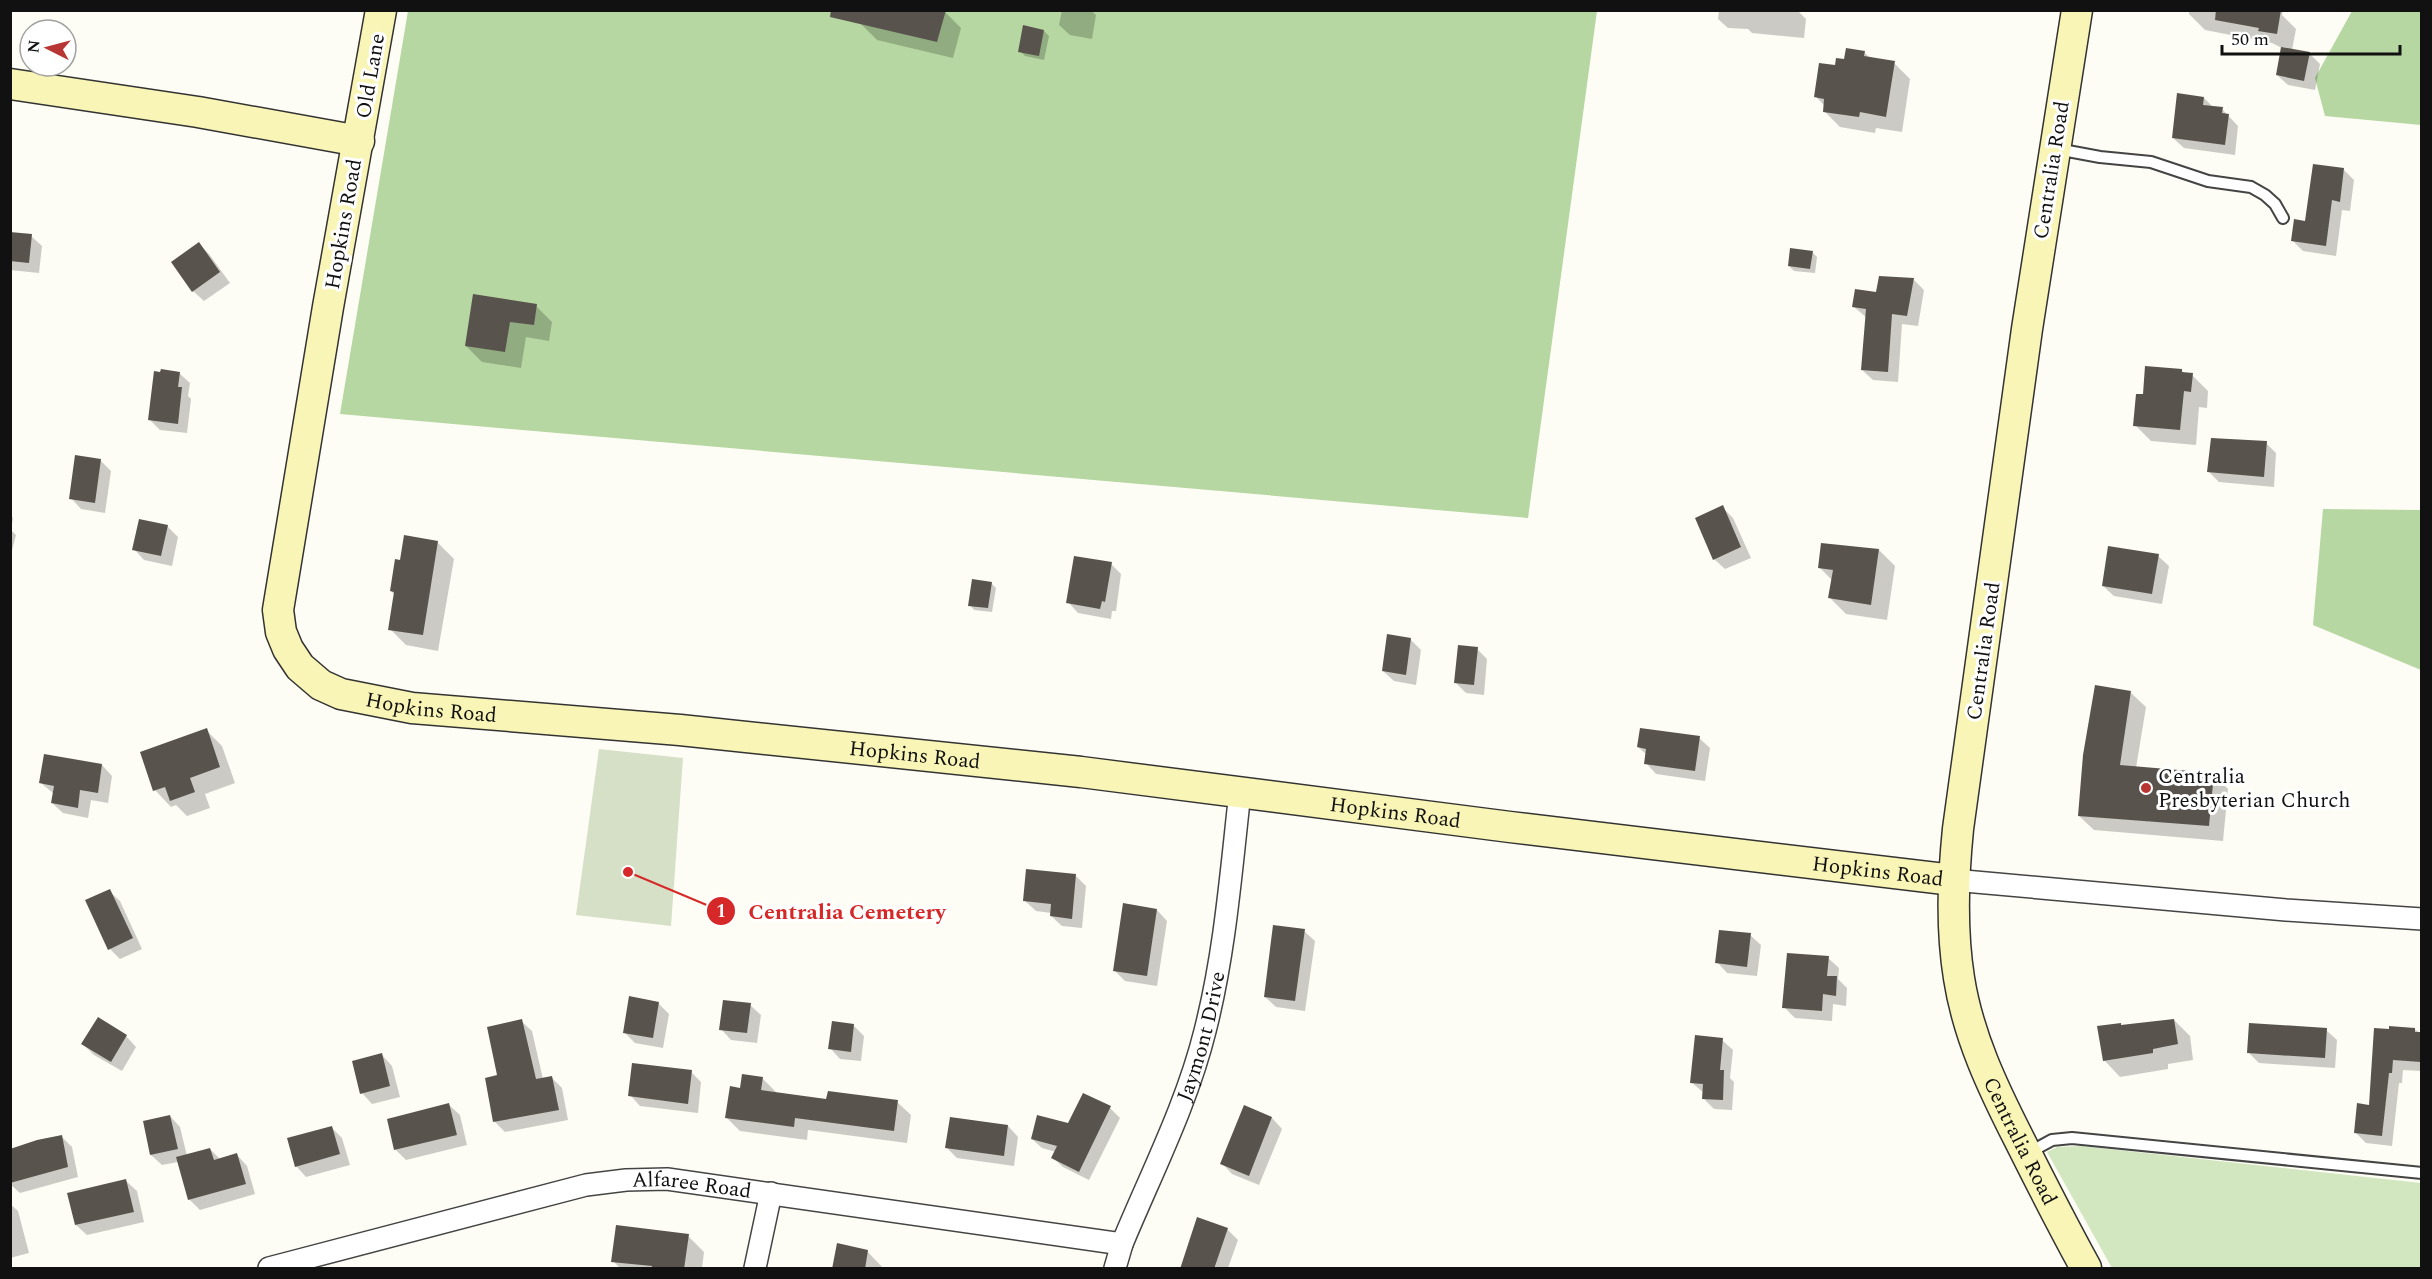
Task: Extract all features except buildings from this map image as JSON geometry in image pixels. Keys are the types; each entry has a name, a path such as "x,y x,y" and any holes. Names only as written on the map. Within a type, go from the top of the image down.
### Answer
{"main road":[{"name":"Old Lane","path":"359,141 381,10"},
{"name":"Centralia Road","path":"2077,10 2026,329 1953,880 1953,930 1958,970 1971,1029 1988,1077 2086,1269"},
{"name":"Hopkins Road","path":"10,84 198,112 359,141 326,318 278,610 281,632 288,649 300,667 321,685 341,694 412,708 680,730 1081,771 1510,827 1953,880"}],"street":[{"name":"Jaymont Drive","path":"1114,1269 1122,1244 1186,1093 1205,1032 1223,942 1240,792"},
{"name":"Hopkins Road","path":"1953,880 2286,910 2421,919"},
{"name":"Alfaree Road","path":"269,1269 297,1265 596,1184 626,1179 667,1179 1122,1244"},
{"path":"755,1269 771,1193"}],"lane":[{"path":"2054,148 2100,157 2151,162 2208,181 2251,187 2275,204 2283,218"},
{"path":"2027,1155 2052,1140 2072,1137 2421,1173"}],"green space":[{"path":"408,11 1597,11 1528,518 340,414"},
{"path":"2352,11 2421,11 2421,125 2325,116 2315,78"},
{"path":"2323,509 2421,510 2421,670 2313,625"},
{"path":"599,749 683,758 671,926 576,915"},
{"path":"2081,1146 2421,1183 2421,1268 2112,1268 2047,1152 2057,1147"}],"place":[{"name":"Centralia Presbyterian Church","path":"2146,788"},
{"name":"Centralia Cemetery","path":"628,872"}]}
